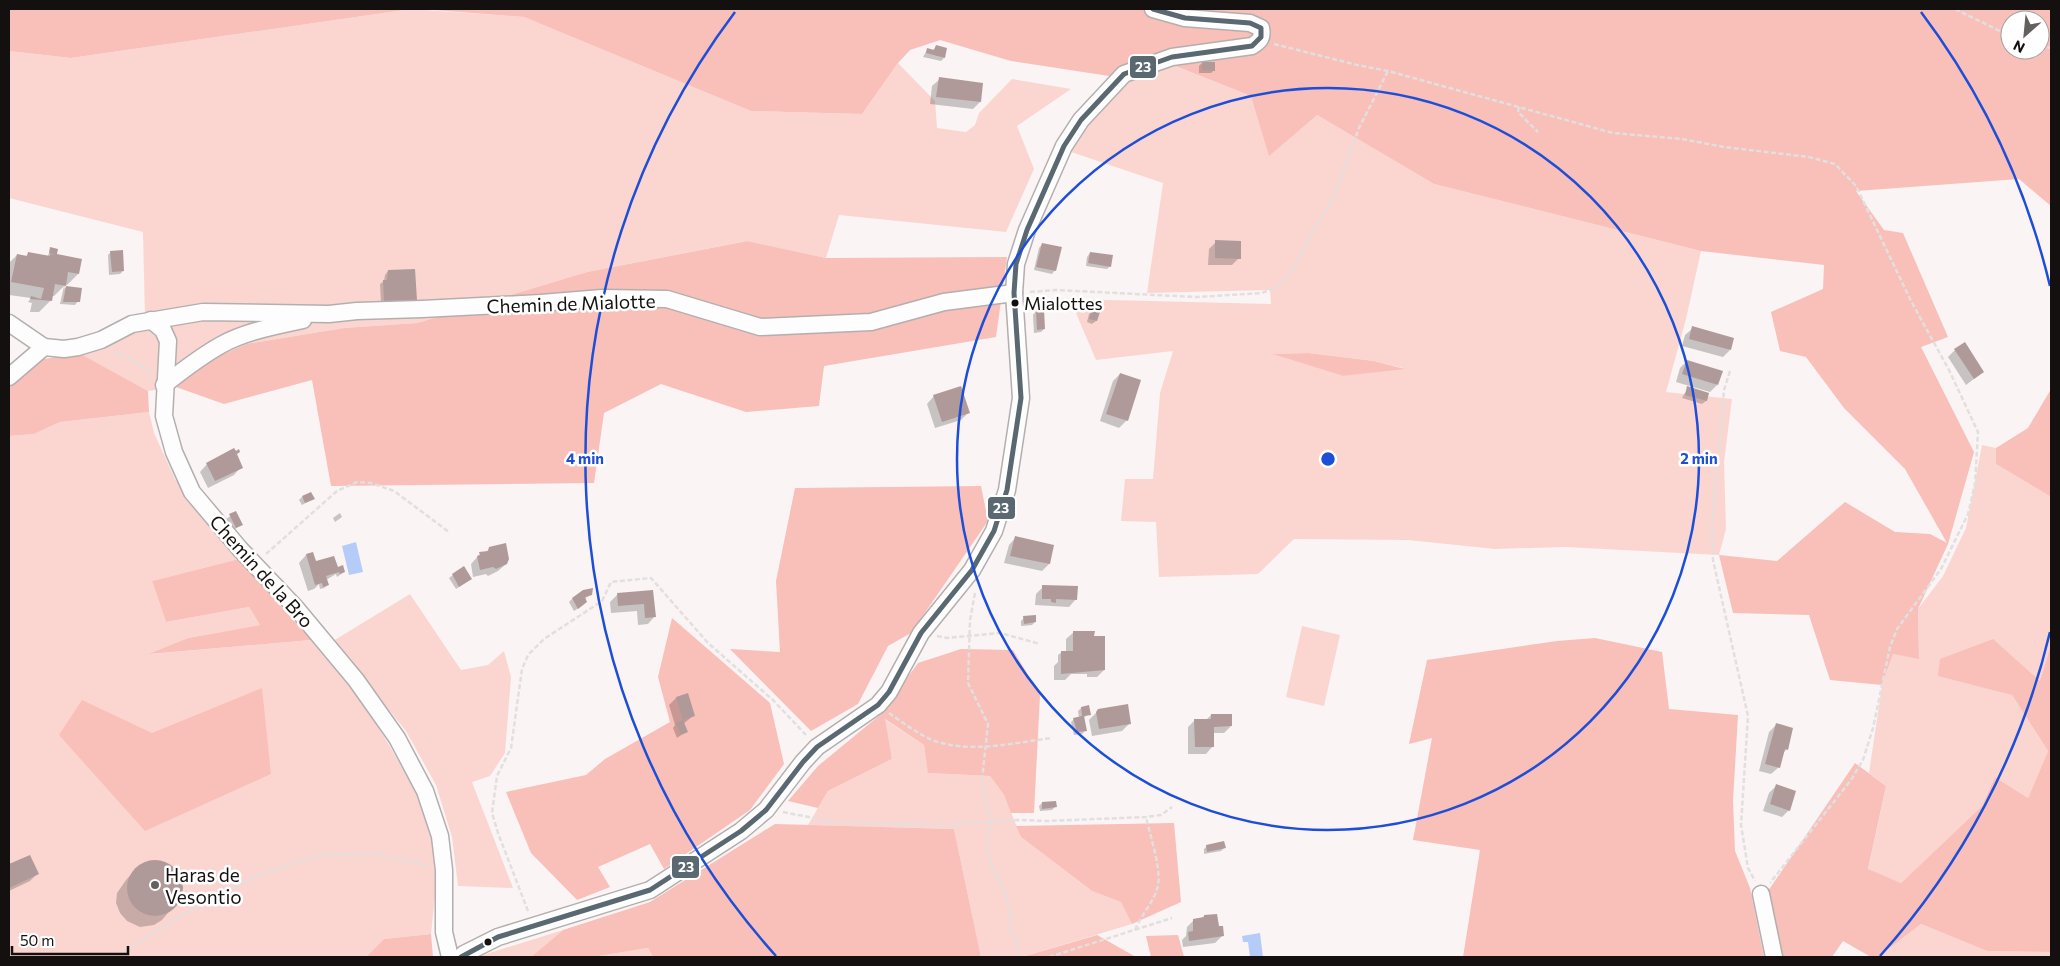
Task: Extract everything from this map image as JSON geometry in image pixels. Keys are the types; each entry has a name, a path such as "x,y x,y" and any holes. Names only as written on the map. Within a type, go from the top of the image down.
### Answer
{"street":[{"path":"461,957 486,941 650,890 741,831 766,810 817,747 878,705 889,692 921,633 972,570 994,531 1007,490 1021,398 1014,293 1016,264 1027,230 1064,146 1081,120 1124,74 1172,57 1252,46 1260,40 1262,35 1261,28 1250,23 1185,18 1153,9"},
{"name":"Chemin de Mialotte","path":"151,320 203,312 329,314 357,310 531,304 602,298 667,299 760,327 871,322 944,302 1014,293"},
{"path":"164,390 200,357 223,343 266,328 329,314"},
{"path":"9,323 44,347 64,349 101,340 132,324 151,320"},
{"name":"Chemin de la Bro","path":"151,320 163,330 168,341 164,416 174,452 192,492 296,608 356,680 397,738 425,791 440,836 444,870 444,932 450,957"},
{"path":"9,377 44,347"},
{"path":"1761,894 1774,957"}],"path":[{"path":"1955,9 2000,31"},
{"path":"1260,40 1388,71 1612,133 1682,139 1724,148 1809,157 1835,164 1856,186 1911,301 1949,370 1978,432 1975,484 1968,514 1940,569 1897,630 1890,647 1873,728 1863,760 1851,780 1761,894 1748,868 1741,825 1748,716 1712,560 1712,522 1724,390 1730,371"},
{"path":"1014,293 1056,290 1197,297 1239,296 1262,293 1276,287 1288,276 1297,263 1306,243 1334,198 1359,128 1388,71"},
{"path":"1519,108 1518,112 1538,132"},
{"path":"86,345 115,352 140,364 164,390"},
{"path":"255,564 337,491 357,482 371,483 394,491 449,532"},
{"path":"972,570 976,589 970,620 971,636 968,683 988,724 984,746 982,780 986,806 991,822 987,848 992,866 1005,892 1011,916 1011,931 1018,942 1019,957"},
{"path":"533,926 492,813 497,776 512,748 522,669 528,655 544,639 602,601 611,582 651,578 708,643 773,700 817,747"},
{"path":"921,633 947,638 1000,633 1040,644"},
{"path":"878,705 907,726 932,740 953,746 984,746 1051,738"},
{"path":"766,810 834,822 937,825 1146,817 1161,815 1172,807"},
{"path":"1135,930 1140,917 1157,891 1160,879 1146,817"},
{"path":"125,951 204,902 259,875 320,855 381,854 444,870"},
{"path":"1049,957 1172,918"}],"shaded area":[{"path":"9,9 411,9 71,58 9,51"},
{"path":"411,9 524,17 751,111 862,114 898,63 935,101 937,128 966,132 975,125 979,113 1012,79 1071,89 1017,126 1034,169 1006,232 839,215 826,258 746,241 587,272 417,323 344,328 246,344 206,362 176,387 148,391 81,354 145,318 143,232 9,198 9,51 71,58"},
{"path":"421,9 2051,9 2051,206 2019,179 1856,191 1884,230 1903,233 1948,337 1921,347 1974,452 1948,544 1918,609 1919,659 1893,654 1882,685 1830,680 1809,615 1733,613 1719,555 1777,561 1845,502 1895,532 1930,534 1947,543 1905,469 1844,408 1806,357 1780,351 1771,312 1823,289 1824,265 1701,251 1434,184 1317,115 1269,156 1251,96 1173,65 1129,79 1011,61 940,40 910,50 898,63 862,114 751,111 524,17"},
{"path":"1173,65 1251,96 1317,115 1434,184 1701,251 1686,319 1666,392 1732,399 1724,462 1726,529 1719,555 1565,547 1495,549 1408,540 1294,539 1258,574 1159,577 1156,522 1121,521 1125,479 1153,479 1160,393 1173,351 1096,360 1070,299 1271,304 1270,290 1147,293 1163,183 1071,152 1084,119 1129,79","holes":["1308,353 1374,361 1403,368 1343,376 1275,354"]},
{"path":"747,241 826,258 1007,257 996,337 824,366 819,406 746,412 661,384 604,413 594,483 331,486 312,380 224,404 176,387 206,362 246,344 344,328 417,323 587,272"},
{"path":"1308,353 1374,361 1405,369 1343,376 1273,354"},
{"path":"81,354 148,391 149,412 60,422 34,434 9,436 9,384 43,359"},
{"path":"2051,389 2051,497 1996,464 1996,448 2028,428"},
{"path":"149,412 154,433 175,479 239,559 152,581 166,622 249,607 260,625 188,638 151,654 311,640 357,694 417,794 432,840 436,885 431,934 384,939 366,957 9,957 9,436 34,434 60,422"},
{"path":"1982,445 1996,448 1996,464 2051,497 2051,645 2040,682 2012,695 2048,751 2028,798 1995,777 1982,806 1901,883 1868,870 1886,786 1869,773 1882,685 1893,654 1919,658 1918,609 1943,576 1966,528"},
{"path":"981,486 988,521 911,633 888,646 858,704 811,731 730,649 780,652 776,581 795,488"},
{"path":"239,559 311,640 149,654 188,638 260,625 249,607 166,622 152,581"},
{"path":"410,594 461,670 488,665 504,651 511,677 505,753 490,776 472,782 513,888 458,886 452,837 436,785 406,731 333,641"},
{"path":"672,618 770,703 784,764 750,810 664,869 650,844 598,867 610,887 577,900 531,853 506,792 586,775 605,759 670,722 658,677"},
{"path":"1302,626 1340,635 1324,706 1286,697"},
{"path":"1595,638 1662,652 1669,709 1738,715 1733,801 1735,851 1750,888 1764,957 1463,957 1480,850 1413,840 1432,738 1409,744 1427,660 1557,641"},
{"path":"1993,639 2040,681 2051,645 2051,952 1987,951 1921,924 1878,957 1871,957 1843,941 1832,957 1779,957 1764,897 1855,763 1886,786 1868,869 1901,883 1982,806 1995,777 2028,798 2048,751 2012,695 1938,676 1940,659"},
{"path":"961,649 1013,650 1040,695 1034,813 1011,813 1004,795 990,776 928,773 924,745 885,719 892,759 828,791 818,808 788,801 818,766 880,715 918,663"},
{"path":"262,688 271,774 145,831 59,735 82,700 152,733"},
{"path":"884,719 924,745 929,773 990,776 1004,795 1021,837 1092,891 1122,902 1132,924 1022,957 981,957 954,829 808,825 828,791 892,759"},
{"path":"1174,823 1181,902 1132,924 1121,902 1092,891 1021,837 1016,826"},
{"path":"775,824 954,829 981,957 653,957 648,948 593,957 531,957 563,930 650,902"},
{"path":"1921,924 1987,951 2051,952 2051,957 1878,957"},
{"path":"563,930 531,957 480,957 483,955"},
{"path":"431,934 433,957 366,957 384,939"},
{"path":"1097,935 1136,957 1022,957"},
{"path":"1178,935 1184,957 1151,957 1146,936"},
{"path":"648,948 653,957 593,957"}],"water":[{"path":"356,542 363,572 349,575 342,546"},
{"path":"1260,933 1263,957 1250,957 1248,942 1243,942 1242,936"}],"building":[{"path":"936,45 947,48 945,58 926,53 927,48 934,50"},
{"path":"1202,62 1215,62 1215,71 1202,70"},
{"path":"939,77 983,83 981,102 936,97"},
{"path":"1215,240 1241,241 1241,259 1215,258"},
{"path":"1042,243 1062,247 1056,271 1036,267"},
{"path":"50,247 58,249 57,254 82,259 79,274 68,272 66,286 55,284 52,301 30,299 31,296 41,299 44,288 11,282 17,254 27,256 28,252 50,256 50,254 55,255 49,253"},
{"path":"123,250 124,271 112,272 110,251"},
{"path":"1090,252 1113,255 1111,267 1088,263"},
{"path":"415,269 417,300 384,301 383,280 387,280 388,270"},
{"path":"66,286 82,288 80,302 63,302"},
{"path":"1044,309 1045,329 1037,330 1036,310"},
{"path":"1092,309 1100,312 1097,321 1089,319"},
{"path":"1692,326 1734,338 1731,350 1689,339"},
{"path":"1965,342 1984,372 1974,379 1954,349"},
{"path":"1687,360 1723,371 1718,385 1682,374"},
{"path":"1120,373 1141,380 1128,421 1106,414"},
{"path":"961,386 970,413 942,422 933,395"},
{"path":"1687,386 1709,393 1707,401 1685,395"},
{"path":"234,448 236,451 239,449 240,452 237,454 243,468 215,481 206,463"},
{"path":"311,492 315,499 305,503 302,496"},
{"path":"236,511 243,525 236,528 229,514"},
{"path":"1015,536 1054,545 1050,564 1010,556"},
{"path":"506,543 509,559 507,564 496,569 493,567 480,570 477,556 480,555 479,552 488,551 489,547"},
{"path":"313,552 316,561 334,556 338,567 343,565 345,572 326,576 329,585 323,587 322,583 315,585 306,554"},
{"path":"464,566 472,579 459,587 452,574"},
{"path":"1042,585 1078,586 1077,600 1056,599 1056,603 1051,602 1051,599 1042,599"},
{"path":"593,588 592,595 585,597 587,602 578,609 572,598 583,590"},
{"path":"653,590 656,617 645,618 644,604 618,606 617,593"},
{"path":"1036,615 1036,622 1024,624 1023,616"},
{"path":"1073,631 1095,631 1094,636 1105,636 1105,670 1061,674 1061,651 1073,651"},
{"path":"688,693 695,716 683,720 676,697"},
{"path":"1128,704 1131,724 1099,729 1096,712 1098,709"},
{"path":"1089,705 1091,715 1084,716 1087,731 1077,732 1073,718 1082,716 1081,707"},
{"path":"1211,714 1232,714 1232,726 1214,727 1214,747 1195,747 1194,719 1211,719"},
{"path":"683,720 688,732 681,735 676,723"},
{"path":"1776,723 1793,728 1788,750 1785,749 1780,768 1765,764"},
{"path":"1776,784 1796,791 1790,811 1770,804"},
{"path":"1056,801 1057,807 1042,809 1042,802"},
{"path":"1224,841 1226,848 1207,852 1206,845"},
{"path":"30,855 39,874 9,888 9,864"},
{"name":"Haras de Vesontio","path":"155,860 166,862 175,868 181,877 183,888 181,899 175,908 166,914 155,916 144,914 135,908 129,899 127,888 129,877 135,868 144,862"},
{"path":"1217,914 1219,926 1223,926 1224,936 1189,941 1188,932 1193,931 1193,919 1204,917 1204,915"}],"transit line":[{"name":"23","path":"461,957 498,937 650,890 741,831 766,810 817,747 878,705 889,692 921,633 972,570 994,531 1007,490 1021,398 1014,293 1016,264 1027,230 1064,146 1081,120 1124,74 1172,57 1252,46 1261,37 1261,28 1250,23 1185,18 1153,9"}],"place":[{"name":"Mialottes","path":"1015,303"},
{"name":"Haras de Vesontio","path":"155,885"}]}
